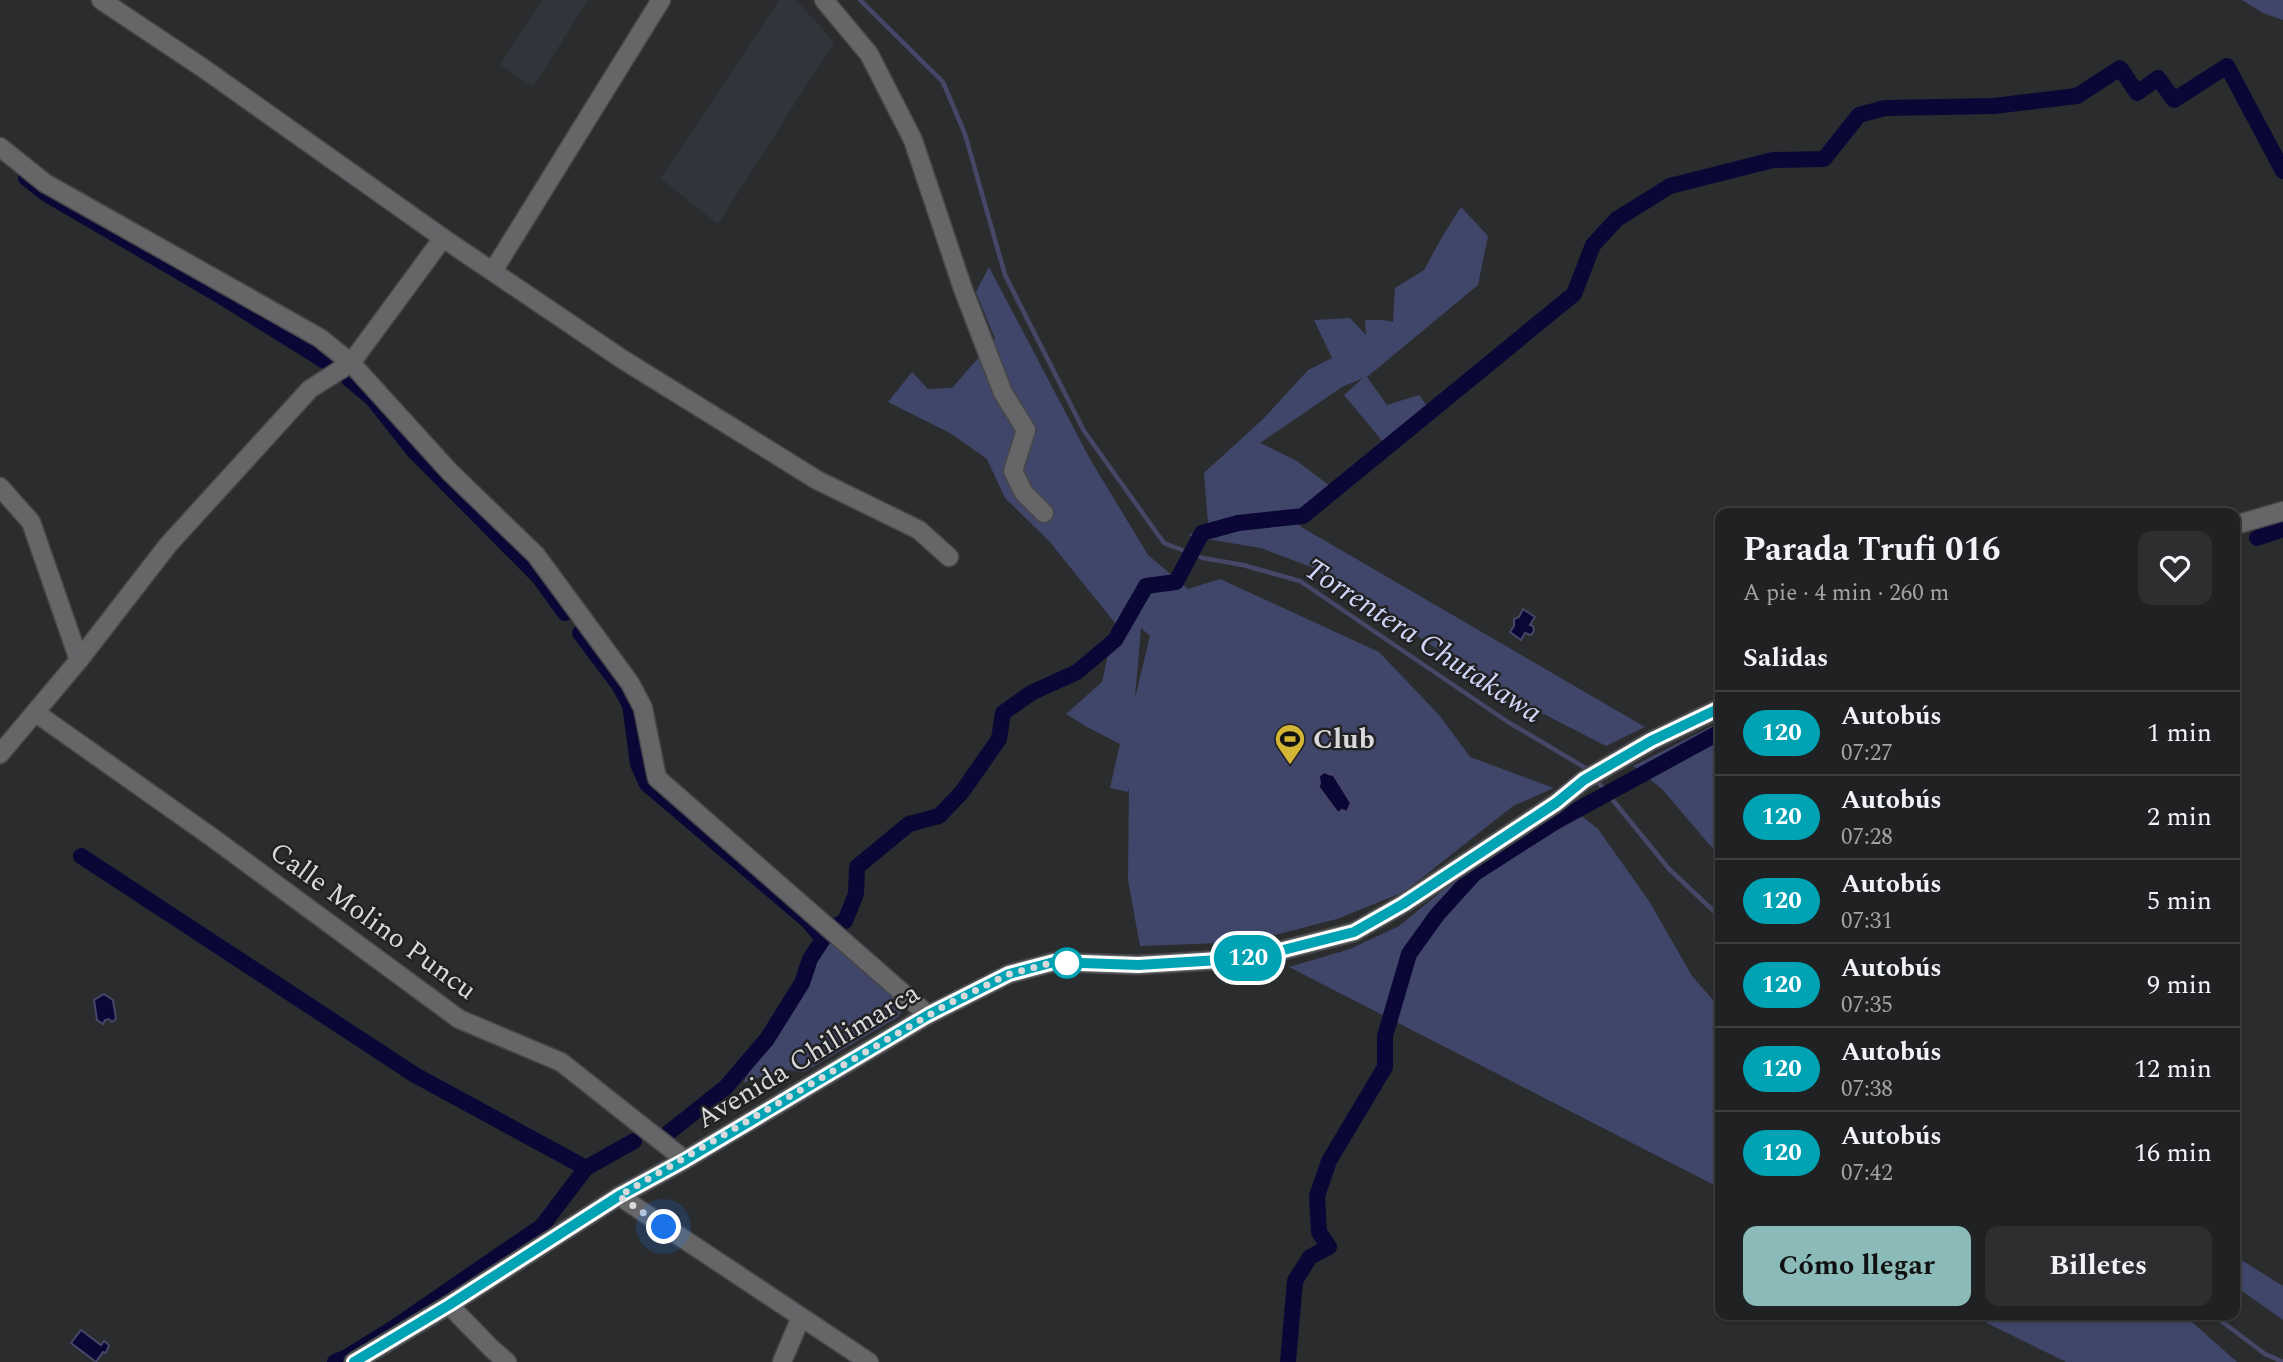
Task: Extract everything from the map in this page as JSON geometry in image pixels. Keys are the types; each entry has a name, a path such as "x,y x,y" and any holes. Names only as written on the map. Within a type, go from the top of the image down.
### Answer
{"street":[{"path":"101,0 204,68 443,237 622,359 817,480 919,530 949,557"},
{"path":"493,271 661,0"},
{"path":"824,0 869,54 912,140 963,289 1003,393 1026,430 1013,471 1024,492 1044,513"},
{"path":"0,147 45,183 320,338 351,363 450,472 536,555 559,586 630,683 643,708 657,778 928,1015"},
{"path":"0,754 79,660 169,545 310,389 351,363 443,237"},
{"path":"0,487 31,522 79,660"},
{"path":"2240,524 2283,511"},
{"name":"Avenida Chillimarca","path":"354,1362 449,1305 619,1196 685,1160 928,1015 1009,974 1054,962 1138,965 1252,958 1354,932 1403,904 1556,803 1584,780 1651,741 1715,710"},
{"name":"Calle Molino Puncu","path":"36,713 213,838 459,1019 561,1062 685,1160"},
{"path":"619,1196 869,1362"},
{"path":"449,1305 507,1362"},
{"path":"782,1362 801,1317"}],"shaded area":[{"path":"542,0 588,0 533,87 501,65"},
{"path":"779,0 796,0 834,42 718,224 661,179"},
{"path":"2242,0 2283,0 2283,20 2263,13"},
{"path":"1461,207 1488,236 1478,285 1367,377 1387,405 1419,395 1427,406 1384,443 1344,395 1363,378 1342,387 1260,443 1297,461 1330,486 1297,512 1284,513 1303,528 1645,727 1606,746 1516,700 1311,567 1261,548 1188,536 1208,523 1204,473 1263,419 1308,370 1332,358 1314,320 1350,318 1366,335 1365,320 1393,322 1395,288 1424,270"},
{"name":"Club","path":"989,267 1090,459 1148,555 1188,589 1220,579 1379,652 1440,716 1470,757 1554,788 1513,806 1404,892 1337,919 1248,942 1140,946 1128,880 1129,788 1128,792 1110,788 1120,744 1066,714 1102,682 1115,623 1049,541 1005,498 987,459 950,433 888,402 912,372 928,389 952,388 995,339 976,292","holes":["1141,628 1150,636 1135,698"]},
{"path":"1523,609 1535,617 1530,625 1534,631 1531,635 1525,633 1521,640 1510,632 1514,619 1519,617"},
{"path":"1715,725 1715,851 1662,789 1633,766"},
{"path":"1324,772 1333,774 1351,803 1347,812 1342,810 1338,813 1318,786 1319,776"},
{"path":"1568,805 1598,829 1649,901 1692,976 1715,1002 1715,1185 1289,967 1350,949 1399,926 1470,868"},
{"path":"830,942 898,999 904,1008 898,1017 804,1072 782,1069 743,1083 807,987 817,958"},
{"path":"104,994 113,1000 116,1019 112,1022 105,1020 103,1024 97,1020 94,1000"},
{"path":"2240,1259 2283,1286 2283,1320 2240,1290"},
{"path":"1981,1320 2190,1320 2237,1362 2066,1362"},
{"path":"81,1330 101,1345 104,1341 109,1345 106,1353 103,1352 96,1362 71,1343"}],"waterway":[{"name":"Torrentera Chutakawa","path":"860,0 943,82 965,134 1005,275 1084,431 1164,543 1203,558 1243,565 1300,581 1508,722 1589,770"},
{"path":"834,927 845,921 856,894 857,867 909,824 939,816 962,792 999,739 1003,713 1031,693 1077,672 1115,640 1146,586 1176,582 1202,533 1238,523 1303,516 1574,294 1593,245 1617,219 1670,186 1773,160 1824,159 1859,115 1885,108 1994,106 2077,96 2120,68 2137,93 2158,78 2174,100 2227,66 2283,171"},
{"path":"26,178 45,193 219,295 328,363"},
{"path":"349,379 372,398 414,451 539,577 565,613"},
{"path":"2257,538 2283,529"},
{"path":"580,633 619,685 630,705 638,764 647,784 808,921 823,939 810,959 802,983 767,1039 726,1087 667,1134"},
{"path":"1288,1362 1295,1281 1310,1257 1329,1247 1319,1232 1317,1196 1329,1161 1385,1067 1385,1036 1409,954 1437,915 1475,873 1555,822 1715,735"},
{"name":"Torrentera Chutakawa","path":"1594,777 1669,869 1715,912"},
{"path":"81,856 415,1075 586,1168"},
{"path":"335,1362 392,1329 542,1226 586,1168 634,1141"},
{"name":"Torrentera Chutakawa","path":"2220,1320 2265,1354 2283,1362"}],"bus line":[{"name":"120","path":"354,1362 449,1305 619,1196 685,1160 928,1015 1009,974 1054,962 1138,965 1252,958 1354,932 1403,904 1556,803 1584,780 1651,741 1715,710"}],"place":[{"name":"Club","path":"1290,766"}],"route":[{"path":"664,1227 619,1196 685,1160 928,1015 1009,974 1054,962 1080,963 1067,963"}]}
